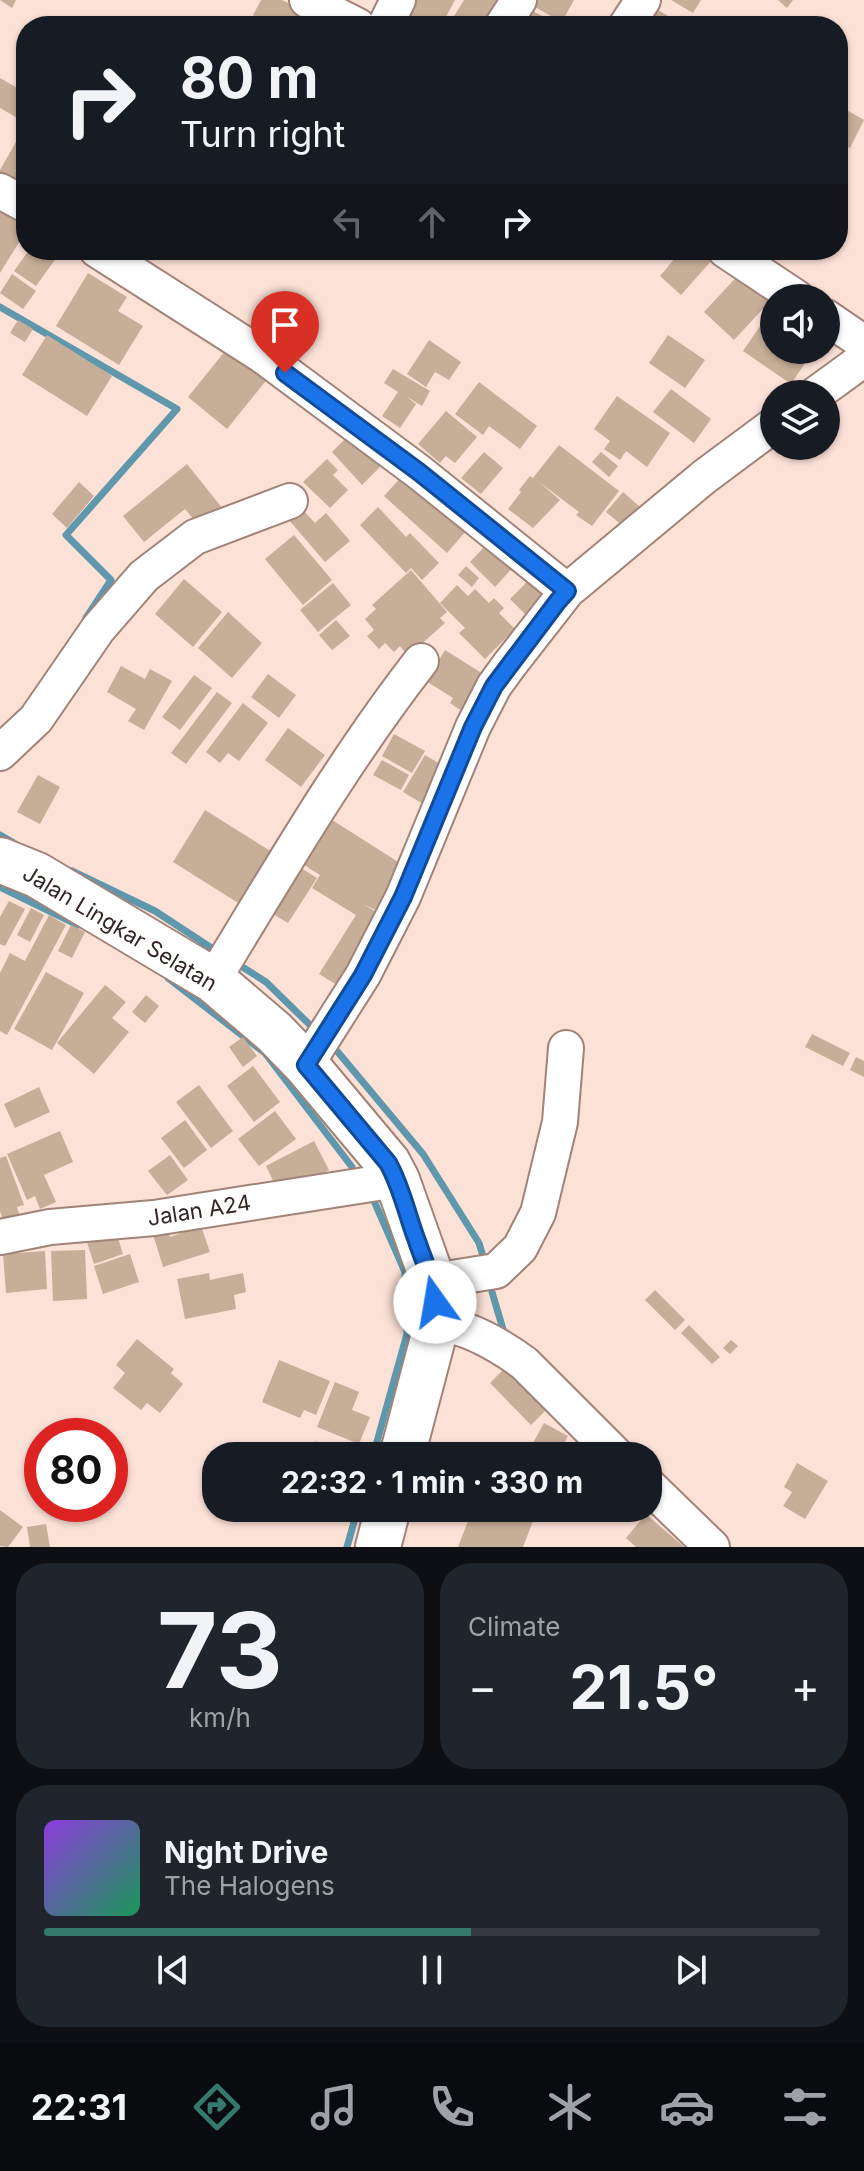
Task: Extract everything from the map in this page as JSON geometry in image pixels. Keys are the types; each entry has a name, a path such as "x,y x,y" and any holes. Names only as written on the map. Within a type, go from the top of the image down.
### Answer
{"highway":[{"name":"Jalan Lingkar Selatan","path":"0,860 37,875 213,980 274,1032 306,1065 388,1163 397,1180 435,1302"},
{"path":"405,1442 435,1302"},
{"path":"378,1547 384,1522"}],"street":[{"path":"307,0 338,16"},
{"path":"113,260 263,356 419,472 567,591"},
{"path":"740,260 776,284"},
{"path":"840,327 864,343"},
{"path":"835,380 864,359"},
{"path":"306,1065 363,975 403,897 473,727 494,686 567,591 704,477 760,435"},
{"path":"0,753 36,719 98,629 144,576 195,537 290,501"},
{"path":"213,980 316,814 394,695 421,661"},
{"path":"566,1048 560,1122 538,1213 520,1248 496,1271 435,1302 457,1325 524,1363 603,1442"},
{"name":"Jalan A24","path":"0,1237 50,1227 154,1218 397,1180"},
{"path":"662,1499 712,1547"}],"building":[{"path":"0,0 16,0 12,8"},
{"path":"261,0 282,0 302,10 299,16 253,15"},
{"path":"415,0 455,0 446,16 406,16"},
{"path":"464,0 507,0 497,16 454,16"},
{"path":"534,0 574,0 565,16 551,16 531,5"},
{"path":"671,0 701,0 693,13"},
{"path":"778,0 793,0 787,8"},
{"path":"526,7 542,16 521,16"},
{"path":"655,8 668,16 650,16"},
{"path":"0,78 16,87 16,117 0,108"},
{"path":"848,111 864,120 848,147"},
{"path":"16,142 16,187 0,177 0,170"},
{"path":"0,210 16,220 16,247 0,273"},
{"path":"22,260 55,260 36,286 14,271"},
{"path":"674,260 712,260 681,295 660,276"},
{"path":"744,269 760,284 760,312 734,340 704,312"},
{"path":"88,273 127,297 118,311 143,326 119,365 56,326"},
{"path":"12,274 36,291 23,309 0,293"},
{"path":"18,320 33,329 25,342 10,333"},
{"path":"760,326 760,363 743,351"},
{"path":"47,335 112,376 87,416 22,375"},
{"path":"668,335 705,360 685,388 649,363"},
{"path":"429,340 461,362 449,380 435,372 426,387 407,374"},
{"path":"230,345 269,377 227,429 188,397"},
{"path":"762,364 805,364 794,380 785,380"},
{"path":"393,369 430,391 422,406 406,396 416,404 400,428 382,416 398,392 384,383"},
{"path":"479,382 537,426 520,449 489,426 483,435 455,414"},
{"path":"671,389 711,419 694,443 653,412"},
{"path":"617,396 670,433 647,467 626,451 620,460 604,449 610,441 594,429"},
{"path":"446,411 477,437 455,463 446,456 440,463 418,444"},
{"path":"354,430 386,461 362,485 332,452"},
{"path":"559,445 619,491 592,526 576,515 579,512 539,482 560,500 533,528 508,509 530,476 533,478"},
{"path":"484,452 503,468 481,494 461,478"},
{"path":"601,452 618,466 609,477 592,462"},
{"path":"327,459 338,470 333,475 348,490 330,508 303,482"},
{"path":"187,464 223,509 200,527 185,509 144,542 123,516"},
{"path":"403,475 466,531 447,553 384,496"},
{"path":"79,482 94,496 67,528 52,514"},
{"path":"623,492 640,507 623,526 606,512"},
{"path":"378,507 406,537 410,533 439,563 422,580 411,568 406,573 360,525"},
{"path":"301,508 315,523 326,513 350,541 325,562 288,519"},
{"path":"294,535 332,580 303,605 265,559"},
{"path":"489,542 514,566 495,587 470,562"},
{"path":"466,566 479,578 472,587 458,575"},
{"path":"411,570 447,612 440,618 445,623 408,656 400,646 394,652 385,643 379,649 367,636 374,630 365,619 376,609 372,605"},
{"path":"531,578 548,595 527,616 510,599"},
{"path":"184,579 222,612 193,647 155,614"},
{"path":"333,583 351,605 318,632 300,610"},
{"path":"457,585 468,596 475,589 489,603 494,598 504,608 499,613 515,629 485,659 459,633 465,628 440,603"},
{"path":"228,612 262,643 232,678 198,648"},
{"path":"336,620 350,636 332,650 319,635"},
{"path":"445,650 488,677 465,713 450,703 453,698 426,681"},
{"path":"121,666 145,679 150,669 172,681 144,730 128,721 136,709 107,692"},
{"path":"268,674 296,695 279,718 251,697"},
{"path":"194,675 212,688 180,730 162,717"},
{"path":"217,692 232,703 186,764 171,753"},
{"path":"243,703 268,723 239,761 228,753 220,763 206,752"},
{"path":"288,728 325,755 301,787 265,760"},
{"path":"394,734 425,751 412,773 382,756"},
{"path":"425,755 447,768 425,805 403,792"},
{"path":"382,760 409,775 401,790 373,775"},
{"path":"38,775 60,787 40,824 17,812"},
{"path":"205,810 283,859 251,911 173,862"},
{"path":"329,818 403,865 375,910 363,904 386,918 342,988 319,974 356,915 312,888 320,875 301,863"},
{"path":"298,866 317,878 288,923 270,912"},
{"path":"9,901 25,909 5,946 0,944 0,917"},
{"path":"31,908 44,915 30,942 17,935"},
{"path":"49,915 66,925 7,1035 0,1031 0,973 10,953 25,961"},
{"path":"71,925 85,932 72,958 58,951"},
{"path":"46,972 84,993 52,1050 14,1029"},
{"path":"105,985 126,1002 112,1018 129,1032 94,1074 57,1043"},
{"path":"146,995 159,1006 145,1023 132,1012"},
{"path":"812,1034 850,1053 843,1066 805,1047"},
{"path":"243,1037 257,1056 243,1067 229,1047"},
{"path":"856,1057 864,1061 864,1077 850,1070"},
{"path":"253,1066 280,1102 254,1122 227,1086"},
{"path":"199,1085 233,1131 211,1148 176,1102"},
{"path":"39,1087 50,1112 15,1128 4,1104"},
{"path":"275,1111 296,1139 259,1166 238,1139"},
{"path":"185,1120 207,1150 184,1168 161,1138"},
{"path":"60,1131 73,1162 44,1175 56,1202 40,1209 35,1196 27,1200 7,1154"},
{"path":"314,1141 329,1170 280,1195 266,1166"},
{"path":"170,1155 188,1180 167,1195 148,1171"},
{"path":"6,1156 24,1205 17,1207 20,1217 4,1223 0,1211 0,1158"},
{"path":"113,1223 123,1254 94,1264 84,1233"},
{"path":"167,1226 170,1237 201,1226 210,1252 163,1267 152,1231"},
{"path":"85,1250 87,1299 53,1301 51,1251"},
{"path":"45,1251 47,1289 6,1293 3,1254"},
{"path":"130,1254 139,1282 103,1294 94,1266"},
{"path":"209,1273 210,1280 243,1273 246,1292 234,1295 236,1309 185,1319 177,1279"},
{"path":"655,1290 685,1320 675,1330 645,1300"},
{"path":"689,1325 720,1357 712,1364 681,1333"},
{"path":"137,1339 174,1369 171,1373 183,1384 160,1413 147,1403 141,1410 113,1388 125,1373 116,1365"},
{"path":"731,1340 738,1346 730,1354 723,1348"},
{"path":"279,1360 330,1381 316,1415 304,1410 300,1418 262,1402"},
{"path":"512,1361 553,1403 531,1425 490,1383"},
{"path":"335,1382 359,1392 352,1410 370,1417 360,1442 317,1427"},
{"path":"544,1423 568,1436 565,1442 534,1442"},
{"path":"797,1463 828,1481 805,1519 783,1506 792,1492 784,1487"},
{"path":"0,1510 23,1527 8,1547 0,1546"},
{"path":"468,1522 533,1522 523,1547 458,1547"},
{"path":"639,1522 655,1522 684,1547 636,1547 626,1538"},
{"path":"46,1524 50,1547 30,1547 27,1527"}],"waterway":[{"path":"0,307 177,409 66,535 111,580 86,618"},
{"path":"0,835 14,843"},
{"path":"72,871 155,911 210,947"},
{"path":"0,887 78,925"},
{"path":"244,968 266,982 309,1024"},
{"path":"168,978 265,1053 352,1167"},
{"path":"337,1051 423,1154 479,1243 482,1253"},
{"path":"371,1194 405,1272 407,1334 377,1442"},
{"path":"492,1292 505,1336"},
{"path":"347,1547 354,1522"}],"route":[{"path":"285,373 419,472 567,591 494,686 473,727 403,897 363,975 306,1065 388,1163 433,1281 435,1302"}]}
